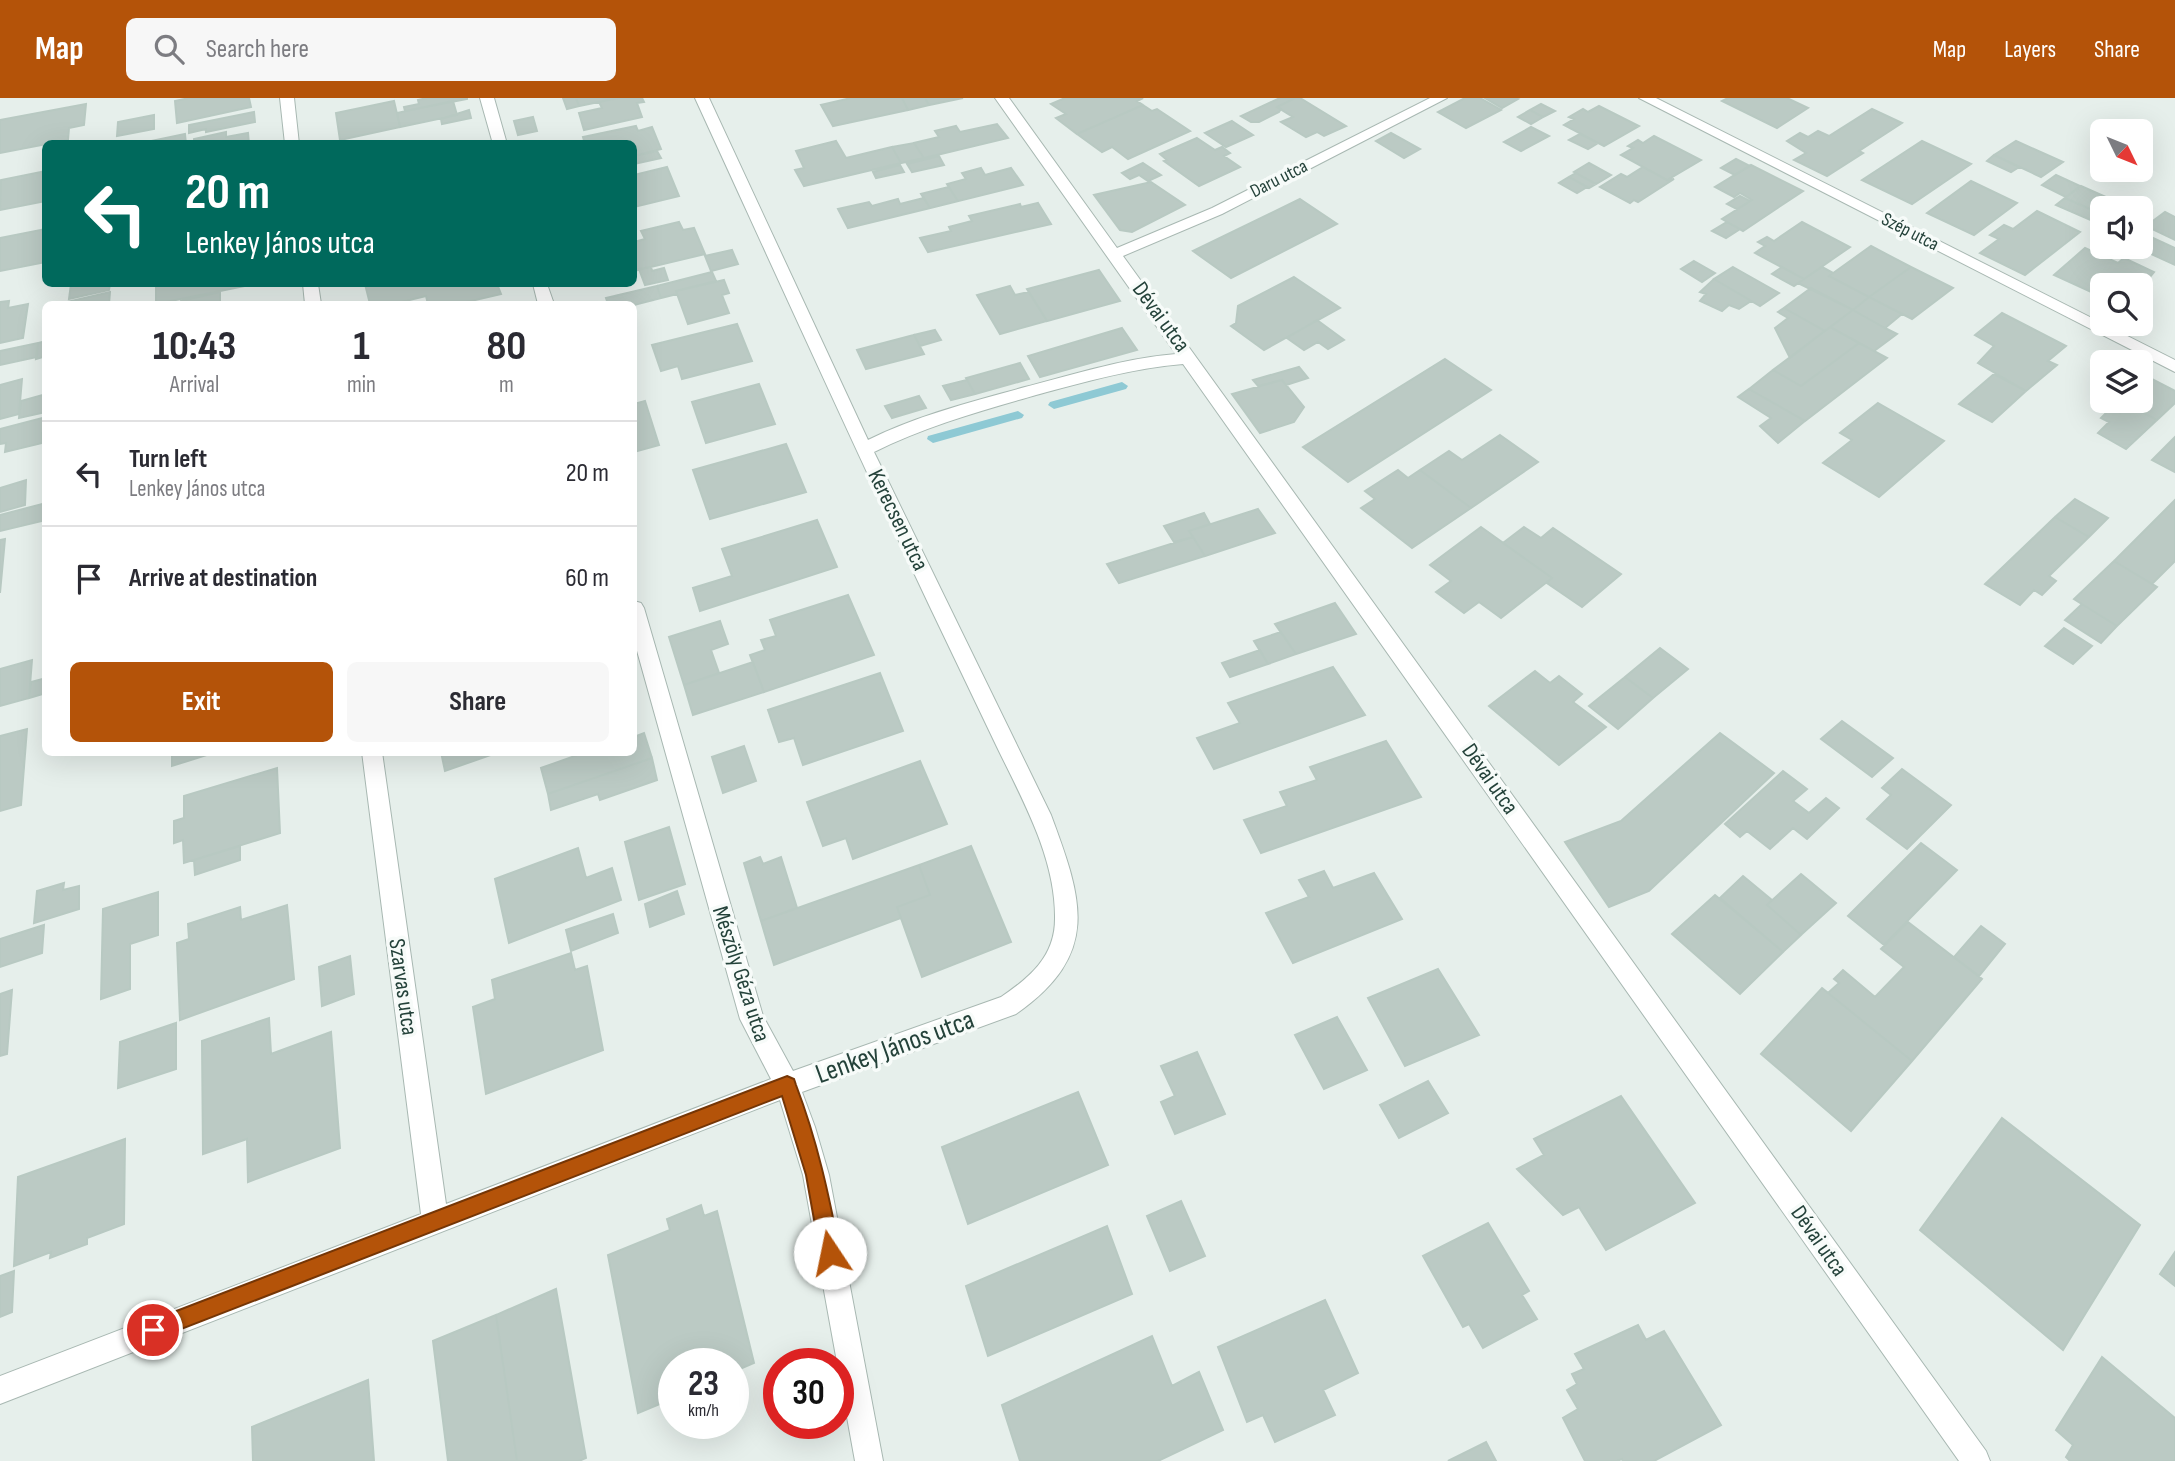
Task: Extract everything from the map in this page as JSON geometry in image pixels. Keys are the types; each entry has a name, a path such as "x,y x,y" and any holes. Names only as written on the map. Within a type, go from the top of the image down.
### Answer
{"street":[{"path":"286,98 291,140"},
{"path":"487,98 499,140"},
{"name":"Kerecsen utca","path":"702,98 1040,816 1065,888 1069,926 1063,948"},
{"name":"Dévai utca","path":"1002,98 1191,358 1976,1461"},
{"name":"Daru utca","path":"1115,254 1216,211 1440,98"},
{"name":"Szép utca","path":"1646,98 2175,367"},
{"path":"865,449 899,432 983,404 1117,369 1191,358"},
{"name":"Mészöly Géza utca","path":"637,618 752,1019 767,1052 787,1085 803,1127 816,1175 869,1461"},
{"name":"Szarvas utca","path":"373,756 435,1220"},
{"name":"Lenkey János utca","path":"0,1390 787,1085 1008,1006 1043,981 1056,964 1063,948"}],"building":[{"path":"189,98 249,98 251,107 177,123 175,101"},
{"path":"563,98 576,98 579,106 567,109"},
{"path":"576,98 618,98 579,106"},
{"path":"618,98 642,98 644,102 637,103 642,117 584,130 579,113 602,108 599,102"},
{"path":"851,98 902,98 908,110 833,126 821,105"},
{"path":"902,98 925,98 929,105 908,110"},
{"path":"925,98 963,98 929,105"},
{"path":"1065,98 1143,98 1137,101 1143,105 1077,134 1056,118 1066,114 1051,104"},
{"path":"1280,98 1295,98 1277,107 1281,109 1279,112 1259,122 1251,122 1241,116"},
{"path":"1300,98 1346,126 1324,136 1317,132 1306,137 1281,122 1293,117 1277,107"},
{"path":"1465,98 1480,98 1501,110 1466,128 1438,112"},
{"path":"1485,98 1515,98 1518,99 1502,108"},
{"path":"1728,98 1787,98 1808,108 1777,128 1722,101"},
{"path":"467,99 405,111 404,107 419,104 418,100"},
{"path":"394,101 400,127 340,140 336,113"},
{"path":"453,101 457,115 400,127 397,113"},
{"path":"86,104 84,125 69,128 68,140 42,140 42,145 0,153 0,120"},
{"path":"1541,104 1555,111 1543,117 1530,110"},
{"path":"1143,105 1152,111 1157,109 1190,131 1128,159 1112,147 1102,152 1077,134"},
{"path":"1599,106 1639,126 1604,146 1564,125 1574,119 1569,117 1583,109 1588,112"},
{"path":"1872,109 1902,123 1827,176 1794,160 1806,153 1787,141 1800,133 1808,137 1818,131 1829,136"},
{"path":"469,110 471,118 442,124 441,119"},
{"path":"1530,110 1543,117 1531,124 1518,117"},
{"path":"254,112 255,122 189,133 189,125"},
{"path":"154,115 154,129 117,136 118,122"},
{"path":"533,117 537,131 518,135 514,121"},
{"path":"1232,121 1253,135 1226,147 1205,133"},
{"path":"997,124 1008,138 924,158 914,143 939,137 935,131 956,126 960,132"},
{"path":"636,126 638,131 652,127 661,149 637,155 637,140 584,140 583,137"},
{"path":"1531,127 1549,136 1521,151 1504,142"},
{"path":"226,132 226,137 248,133 249,140 194,140"},
{"path":"1391,133 1420,149 1404,158 1376,141"},
{"path":"185,134 186,140 156,140"},
{"path":"1580,134 1598,143 1588,149 1569,140"},
{"path":"1654,136 1701,160 1667,180 1621,155 1633,148 1628,146 1638,140 1643,143"},
{"path":"1197,138 1215,150 1222,147 1230,153 1224,156 1240,167 1199,186 1164,161 1167,160 1160,154"},
{"path":"836,141 846,158 892,147 901,163 804,186 795,170 804,168 796,151"},
{"path":"1922,141 1971,164 1912,204 1862,180"},
{"path":"2016,141 2063,162 2041,177 1994,155"},
{"path":"914,143 924,158 901,163 892,147"},
{"path":"657,151 661,158 637,163 637,155"},
{"path":"1994,155 2019,167 2011,172 1987,161"},
{"path":"939,156 944,165 912,172 907,164"},
{"path":"1736,159 1750,166 1735,175 1721,168"},
{"path":"1143,163 1161,175 1148,181 1139,175 1130,179 1122,173"},
{"path":"1589,163 1611,175 1596,184 1574,172"},
{"path":"900,165 904,172 876,178 873,172"},
{"path":"1751,165 1803,191 1743,231 1722,219 1752,200 1740,193 1734,197 1715,187"},
{"path":"667,167 679,196 637,206 637,174"},
{"path":"1643,167 1667,180 1674,179 1638,202 1634,200 1630,203 1600,187 1621,174 1627,177"},
{"path":"981,168 985,175 1011,168 1023,185 958,201 947,184 966,179 962,173"},
{"path":"42,172 42,202 0,210 1,180"},
{"path":"1576,173 1596,184 1589,188 1569,177"},
{"path":"2056,175 2080,186 2066,197 2042,185"},
{"path":"1569,177 1587,187 1577,193 1559,183"},
{"path":"1971,181 2017,203 1974,235 1927,213"},
{"path":"1151,182 1185,205 1132,232 1120,230 1094,195"},
{"path":"2081,186 2104,196 2090,196 2090,209 2065,198"},
{"path":"949,187 958,201 930,208 921,194"},
{"path":"1740,196 1750,201 1737,209 1727,204"},
{"path":"924,198 930,208 848,228 838,209 869,202 872,206 898,199 900,204"},
{"path":"2065,198 2090,209 2090,220 2056,205"},
{"path":"1300,199 1337,224 1231,278 1193,251"},
{"path":"1038,203 1051,224 928,252 920,238 951,231 949,227 972,221 969,216 1020,204 1021,207"},
{"path":"2037,211 2080,232 2025,275 1980,253 1999,239 1990,235 2004,225 2013,229"},
{"path":"2165,212 2175,217 2175,240 2153,229 2153,221"},
{"path":"679,222 683,230 694,228 705,254 637,270 637,241 645,239 641,231"},
{"path":"1727,222 1740,229 1726,238 1712,231"},
{"path":"1802,222 1850,247 1804,279 1755,253 1765,246 1758,242 1767,237 1774,241"},
{"path":"42,230 42,263 0,271 0,238"},
{"path":"2153,238 2175,248 2175,265 2153,255"},
{"path":"1871,246 1911,267 1869,297 1829,276"},
{"path":"2085,248 2090,250 2090,259 2109,259 2118,263 2126,259 2154,272 2090,273 2090,292 2054,275"},
{"path":"732,250 738,264 711,271 705,256"},
{"path":"1694,261 1715,273 1702,282 1681,269"},
{"path":"651,267 652,271 664,268 668,280 645,285 639,269"},
{"path":"1733,267 1779,293 1760,306 1714,279"},
{"path":"1782,267 1804,279 1794,286 1772,274"},
{"path":"1822,267 1833,273 1829,276 1869,297 1853,310 1798,283"},
{"path":"1911,267 1953,288 1912,319 1869,297"},
{"path":"1099,270 1120,301 1047,321 1027,289"},
{"path":"712,272 716,281 676,291 677,294 661,298 657,286"},
{"path":"1294,277 1340,308 1264,350 1231,326 1236,323 1238,306"},
{"path":"1714,279 1751,301 1739,309 1729,305 1722,311 1700,301 1706,294 1700,292"},
{"path":"724,280 729,293 722,295 729,313 688,324 676,291"},
{"path":"657,286 661,298 637,304 637,301 607,301 606,298"},
{"path":"1010,286 1015,295 1029,292 1047,321 1000,334 977,295"},
{"path":"71,287 110,287 109,290 69,299"},
{"path":"156,287 240,287 171,301 156,301"},
{"path":"366,287 498,287 501,294 471,301 427,301 426,296 405,301 369,301"},
{"path":"1811,288 1853,310 1825,331 1784,308"},
{"path":"110,292 109,301 71,301"},
{"path":"220,292 220,301 181,301"},
{"path":"1869,297 1902,314 1885,328 1853,310"},
{"path":"9,301 8,308 28,304 23,338 0,343 0,302"},
{"path":"1784,308 1825,331 1790,358 1775,328 1788,318 1778,312"},
{"path":"1853,310 1897,334 1874,351 1830,327"},
{"path":"2002,313 2066,346 2048,361 2057,365 2026,391 1978,363 1994,346 1975,335"},
{"path":"1317,320 1344,340 1328,349 1318,342 1304,350 1287,338"},
{"path":"737,324 752,361 682,379 678,366 661,371 652,345"},
{"path":"1830,327 1859,343 1801,386 1773,370"},
{"path":"1122,328 1137,350 1040,377 1028,356"},
{"path":"935,330 941,340 920,346 914,335"},
{"path":"914,335 924,354 866,369 857,350"},
{"path":"42,342 42,357 36,359 38,343"},
{"path":"38,343 37,357 0,365 0,351"},
{"path":"1859,343 1887,358 1805,421 1749,389 1773,370 1801,386"},
{"path":"1445,359 1491,390 1348,482 1303,447"},
{"path":"1020,363 1029,379 975,394 966,378"},
{"path":"1299,367 1308,378 1286,385 1282,380 1258,386 1253,380"},
{"path":"1994,374 2026,391 1992,422 1959,404"},
{"path":"22,379 19,414 0,419 0,385"},
{"path":"967,380 975,394 951,400 943,386"},
{"path":"1282,380 1304,407 1294,422 1260,433 1232,394"},
{"path":"2153,380 2175,391 2175,403 2157,420 2143,413 2153,413"},
{"path":"759,384 775,424 706,443 692,402"},
{"path":"1749,389 1805,421 1778,443 1760,426 1771,418 1738,397"},
{"path":"42,395 42,413 19,418 21,401"},
{"path":"919,396 926,408 892,418 885,406"},
{"path":"645,401 659,445 637,451 637,403"},
{"path":"1878,403 1944,441 1879,497 1823,463 1852,440 1840,433"},
{"path":"2106,413 2143,413 2157,420 2126,449 2098,433 2109,422 2101,418"},
{"path":"42,418 42,443 5,452 6,443 0,444 0,429"},
{"path":"1500,435 1538,462 1471,508 1420,470 1449,451 1462,460"},
{"path":"2175,437 2175,472 2152,460"},
{"path":"786,444 806,492 710,519 693,470"},
{"path":"1398,470 1408,478 1420,470 1471,508 1412,548 1361,508 1375,499 1365,491"},
{"path":"26,480 25,505 0,512 0,488"},
{"path":"2075,499 2108,518 2089,537 2055,517"},
{"path":"2175,500 2175,561 2152,584 2114,561"},
{"path":"42,504 42,521 0,531 0,515"},
{"path":"1258,509 1275,533 1205,556 1189,531"},
{"path":"1204,513 1210,524 1189,531 1193,537 1174,542 1164,526"},
{"path":"2055,517 2089,537 2049,576 2056,581 2042,595 2034,590 2020,605 1985,584"},
{"path":"817,520 837,567 700,611 693,588 732,576 722,549"},
{"path":"1481,527 1552,578 1501,618 1479,602 1464,613 1436,592 1451,581 1430,565"},
{"path":"1524,527 1541,538 1553,528 1621,574 1582,607 1547,583 1552,578 1503,543"},
{"path":"1193,537 1205,556 1119,583 1107,564"},
{"path":"5,539 0,593 0,540"},
{"path":"2114,561 2157,587 2117,626 2074,599"},
{"path":"848,595 874,655 764,692 750,655 765,650 761,640 776,636 770,620"},
{"path":"1335,603 1356,634 1296,654 1275,624"},
{"path":"2082,604 2117,626 2101,643 2065,620"},
{"path":"720,621 728,644 711,650 719,673 684,685 669,637"},
{"path":"2064,628 2092,646 2073,664 2045,646"},
{"path":"1281,632 1296,654 1268,664 1254,641"},
{"path":"1660,648 1688,669 1653,698 1625,677"},
{"path":"1260,650 1268,664 1230,677 1222,663"},
{"path":"32,660 29,698 0,706 0,669"},
{"path":"753,662 764,692 693,715 684,685"},
{"path":"1333,667 1365,715 1214,769 1197,738 1240,723 1228,703"},
{"path":"1535,671 1550,683 1559,676 1582,694 1573,702 1606,727 1559,765 1489,706"},
{"path":"880,673 903,731 803,765 794,738 779,742 768,710"},
{"path":"1625,677 1653,698 1618,729 1589,706"},
{"path":"42,679 42,694 29,698 31,682"},
{"path":"1842,721 1893,758 1872,777 1821,739"},
{"path":"27,729 21,805 0,811 0,736"},
{"path":"644,733 652,758 548,794 541,768 575,756 637,756 637,736"},
{"path":"1720,733 1774,773 1649,891 1609,907 1565,842 1621,821"},
{"path":"1386,741 1421,797 1261,853 1244,820 1287,806 1280,792 1317,780 1310,767"},
{"path":"744,746 756,781 723,793 712,757"},
{"path":"172,756 203,756 172,766"},
{"path":"442,756 488,756 445,771"},
{"path":"652,758 657,780 600,800 598,794 551,810 548,794"},
{"path":"920,761 947,824 853,859 846,838 823,846 807,802"},
{"path":"277,768 280,833 184,863 183,840 174,843 174,821 184,818 184,796"},
{"path":"1902,769 1951,805 1907,849 1867,819 1891,795 1882,788"},
{"path":"1783,771 1807,789 1793,801 1809,813 1826,798 1839,808 1807,839 1793,828 1770,849 1747,831 1740,837 1725,824"},
{"path":"669,827 685,884 639,900 625,842"},
{"path":"1921,843 1957,870 1884,945 1848,916"},
{"path":"240,846 240,860 195,875 194,860"},
{"path":"971,846 1011,942 922,977 897,907 930,895 919,865"},
{"path":"578,848 586,878 612,868 621,900 509,943 495,879"},
{"path":"760,857 763,864 781,857 797,908 761,921 744,863"},
{"path":"919,865 930,895 897,907 901,918 774,965 761,921"},
{"path":"1324,871 1333,888 1374,873 1402,919 1293,963 1266,913 1309,897 1299,880"},
{"path":"1801,874 1836,903 1801,935 1767,905"},
{"path":"1743,876 1772,900 1767,905 1801,935 1783,952 1720,898"},
{"path":"64,883 63,890 79,886 79,909 34,923 37,891"},
{"path":"677,891 684,914 650,927 645,904"},
{"path":"158,892 158,935 130,944 130,989 101,999 103,909"},
{"path":"1715,895 1783,952 1740,994 1672,934"},
{"path":"287,905 294,979 180,1020 177,943 189,939 188,924 240,907 241,920"},
{"path":"613,914 618,933 571,951 566,930"},
{"path":"1908,922 1982,979 1912,1061 1828,993 1839,983 1834,979 1843,970 1875,997 1904,967 1881,949"},
{"path":"44,925 42,953 0,967 0,939"},
{"path":"1981,926 2005,944 1979,976 1954,957"},
{"path":"571,953 575,970 587,966 603,1050 486,1094 473,1007 495,999 492,980"},
{"path":"350,956 354,994 322,1006 319,967"},
{"path":"1438,969 1479,1035 1405,1066 1368,998"},
{"path":"1822,988 1912,1061 1851,1131 1761,1054"},
{"path":"12,990 7,1054 0,1056 0,994"},
{"path":"1337,1017 1367,1070 1324,1089 1295,1035"},
{"path":"269,1018 271,1054 331,1032 340,1148 248,1182 247,1139 203,1154 202,1041"},
{"path":"176,1023 176,1069 118,1088 120,1042"},
{"path":"1197,1052 1225,1114 1175,1134 1161,1102 1175,1096 1161,1066"},
{"path":"1428,1081 1448,1113 1399,1138 1380,1105"},
{"path":"1078,1092 1108,1165 968,1224 942,1147"},
{"path":"1621,1096 1695,1203 1606,1250 1579,1207 1563,1215 1517,1169 1544,1155 1534,1139"},
{"path":"2002,1118 2140,1225 2063,1350 1920,1230"},
{"path":"125,1139 124,1224 87,1238 87,1244 50,1258 51,1252 14,1266 18,1177"},
{"path":"1181,1201 1205,1256 1170,1271 1147,1216"},
{"path":"701,1205 704,1216 717,1211 754,1363 749,1365 749,1348 658,1348 658,1405 638,1413 608,1255 670,1230 667,1219"},
{"path":"1488,1223 1529,1291 1522,1295 1537,1319 1483,1348 1469,1324 1463,1327 1423,1256"},
{"path":"1107,1226 1132,1294 988,1356 966,1286"},
{"path":"2175,1252 2175,1286 2160,1274"},
{"path":"14,1271 12,1312 0,1317 0,1276"},
{"path":"556,1289 586,1458 579,1461 517,1461 496,1315"},
{"path":"1325,1300 1358,1373 1323,1390 1335,1415 1275,1442 1263,1415 1247,1422 1218,1347"},
{"path":"496,1315 517,1461 448,1461 433,1341"},
{"path":"1638,1325 1646,1340 1664,1331 1721,1425 1654,1461 1585,1461 1563,1418 1578,1409 1567,1390 1577,1384 1572,1374 1584,1369 1575,1354"},
{"path":"1152,1336 1172,1386 1199,1372 1223,1430 1158,1461 1020,1461 1002,1405"},
{"path":"2102,1357 2175,1418 2175,1461 2070,1461 2066,1457 2073,1445 2056,1430"},
{"path":"368,1380 374,1461 253,1461 252,1427"},
{"path":"1486,1442 1496,1461 1448,1461"}],"waterway":[{"path":"1054,405 1122,386"},
{"path":"933,439 1018,415"}],"route":[{"path":"153,1330 787,1085 803,1127 816,1175 830,1253"}]}
